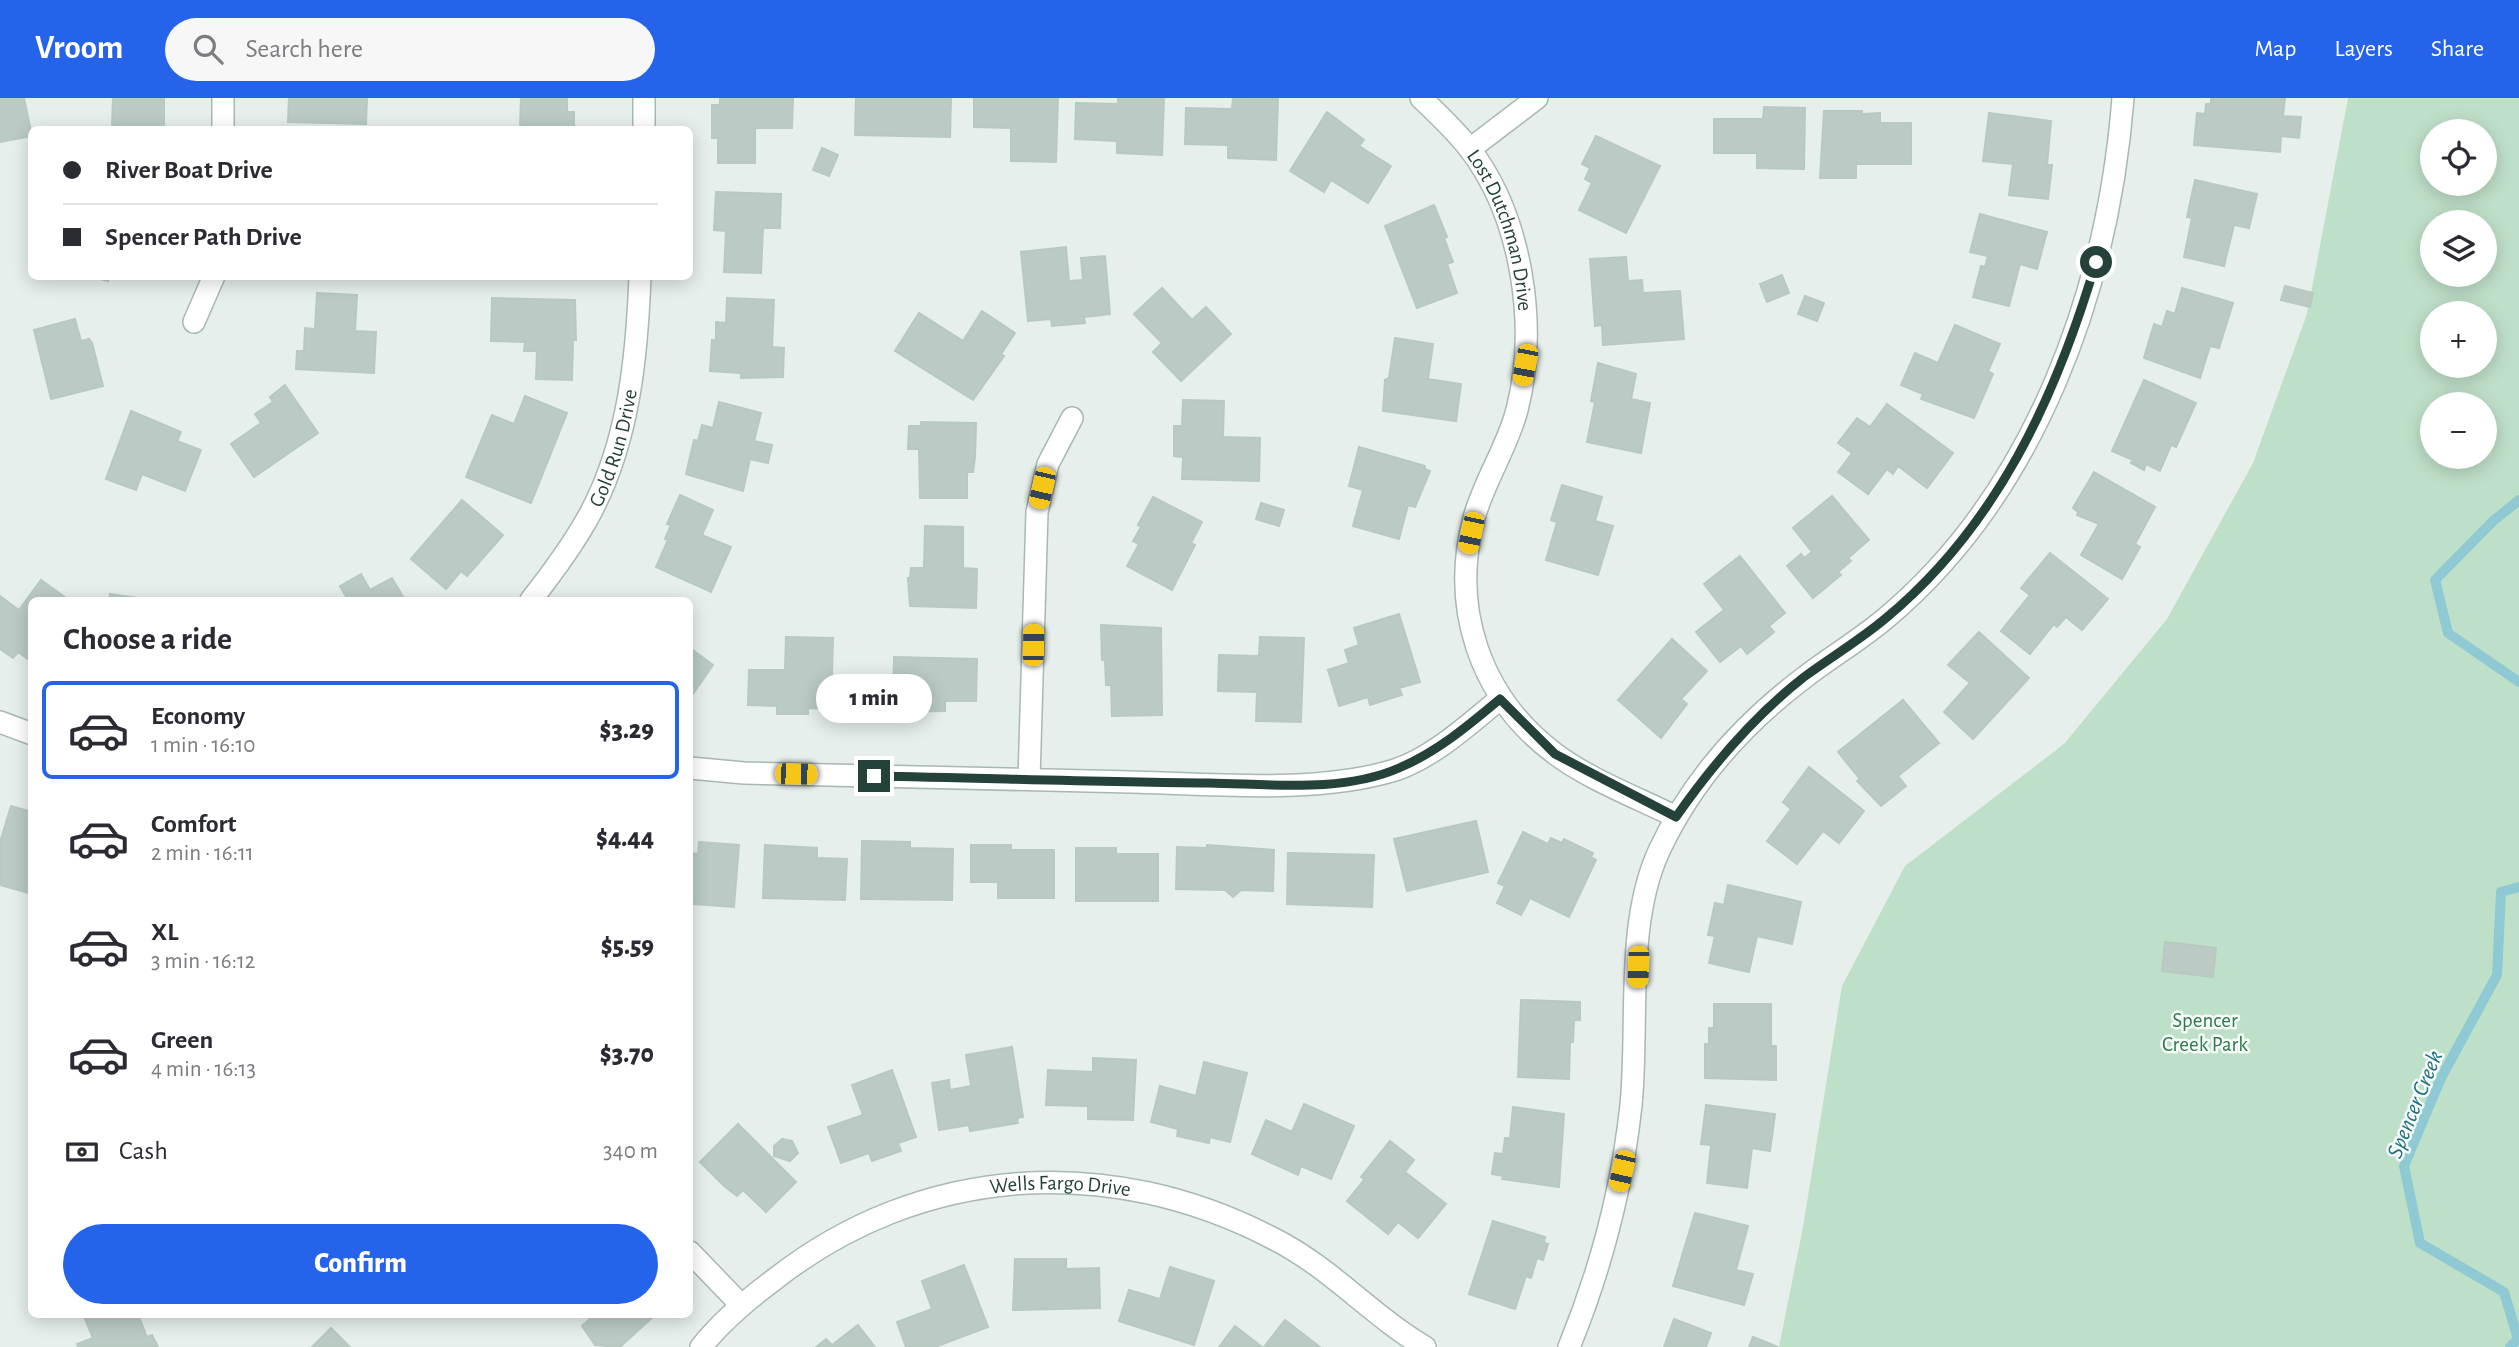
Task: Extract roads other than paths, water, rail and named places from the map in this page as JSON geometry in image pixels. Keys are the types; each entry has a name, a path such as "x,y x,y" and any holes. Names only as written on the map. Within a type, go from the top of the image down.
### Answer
{"street":[{"path":"223,98 223,126"},
{"path":"644,98 644,126"},
{"name":"Lost Dutchman Drive","path":"1421,98 1470,149 1494,193 1514,242 1528,326 1517,410 1504,450 1474,516 1467,550 1465,584 1469,623 1479,659 1500,699 1555,754 1676,817"},
{"path":"1470,149 1537,98"},
{"path":"1569,1347 1604,1250 1622,1171 1631,1103 1642,913 1657,856 1676,817 1723,753 1766,709 1887,617 1930,577 1970,529 2001,485 2043,411 2072,341 2096,262 2115,172 2123,98"},
{"path":"194,322 212,280"},
{"name":"Gold Run Drive","path":"533,597 571,547 593,509 616,450 633,383 640,280"},
{"path":"1029,779 1037,512 1048,464 1072,418"},
{"path":"693,768 744,773 1029,779 1298,784 1355,781 1398,768 1429,752 1500,699"},
{"path":"0,722 28,732"},
{"name":"Wells Fargo Drive","path":"701,1347 741,1305 830,1239 889,1213 954,1192 1010,1182 1066,1181 1124,1187 1174,1199 1276,1239 1320,1268 1392,1328 1425,1347"},
{"path":"693,1255 741,1305"}],"waterway":[{"name":"Spencer Creek","path":"2519,500 2493,521 2435,580 2448,633 2519,682"},
{"name":"Spencer Creek","path":"2510,1347 2518,1339 2504,1292 2420,1243 2404,1166 2441,1078 2497,975 2501,892 2519,887"}],"park label":[{"name":"Spencer Creek Park","path":"2205,1032"}]}
